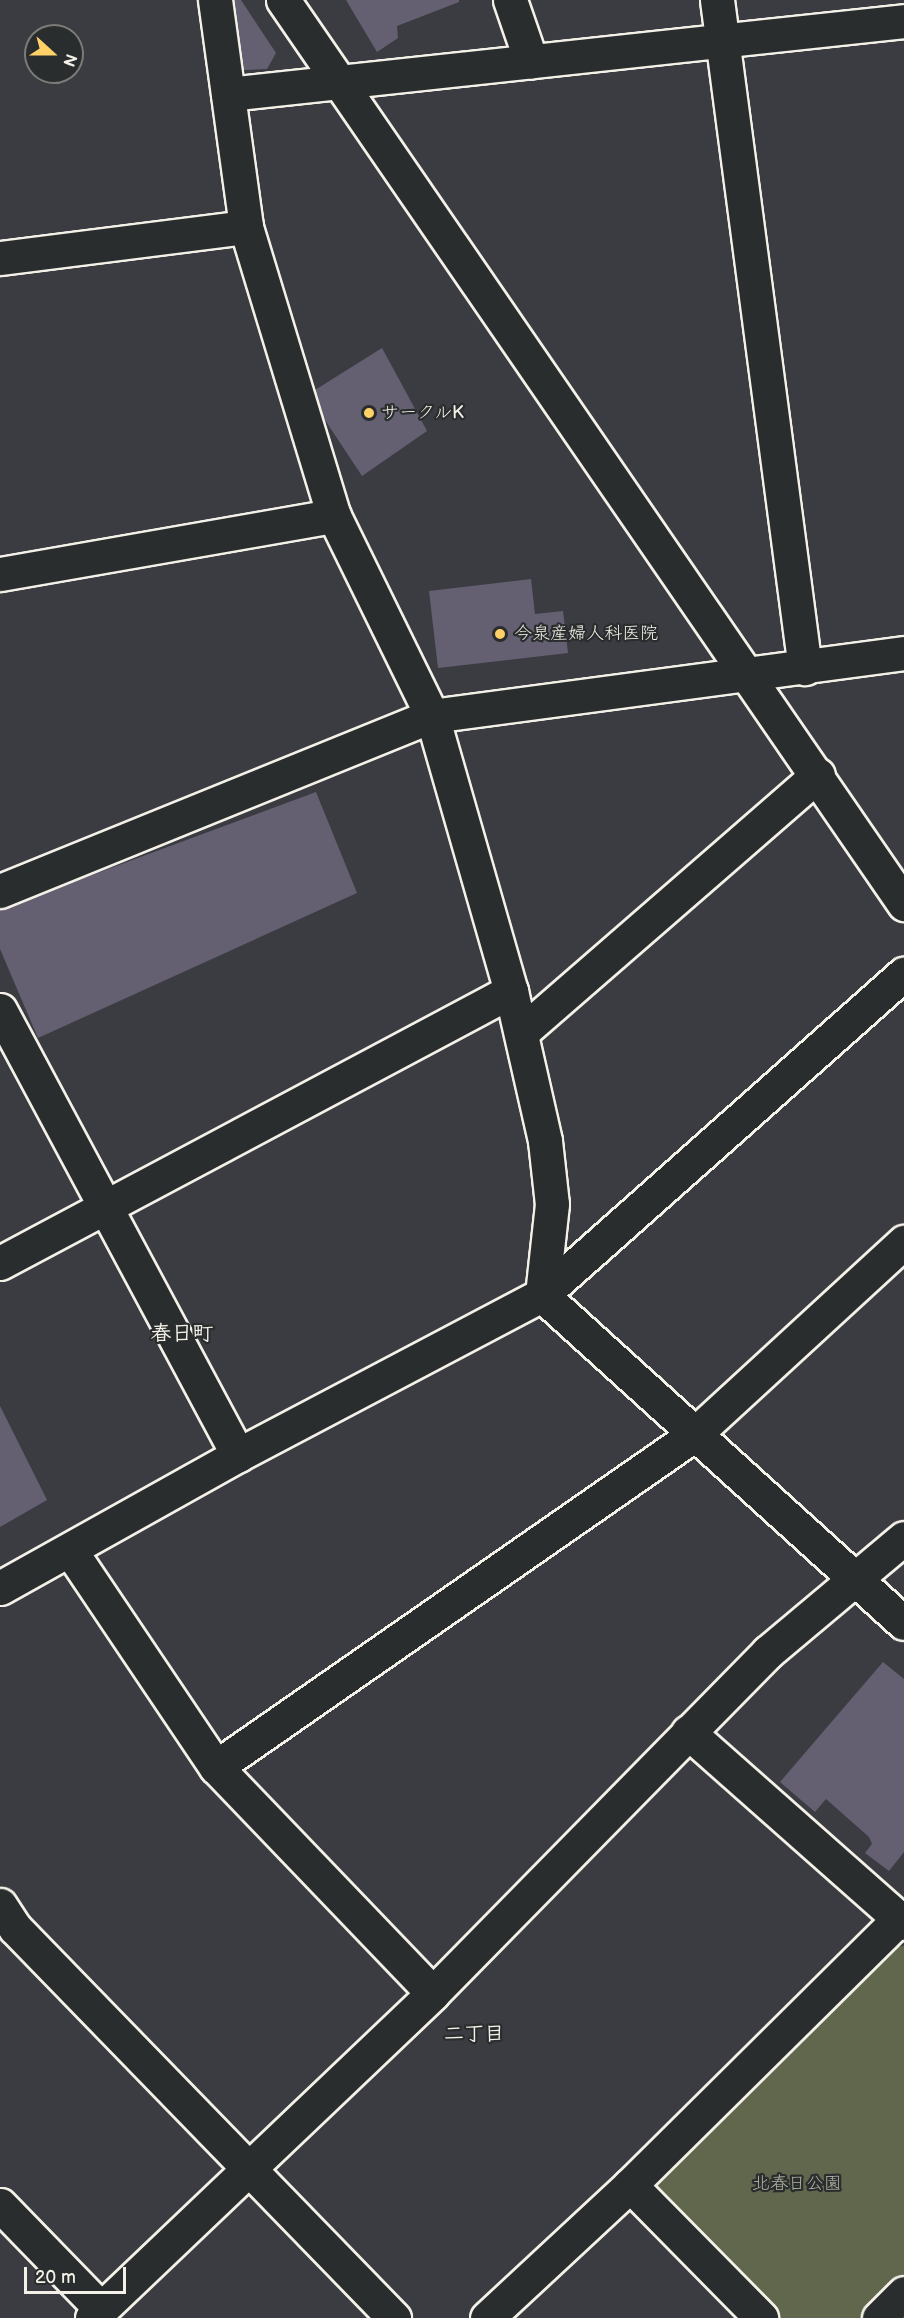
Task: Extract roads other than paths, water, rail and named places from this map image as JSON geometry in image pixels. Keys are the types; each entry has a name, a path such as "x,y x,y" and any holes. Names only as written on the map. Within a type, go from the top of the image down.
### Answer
{"street":[{"path":"215,0 246,227 334,516 432,716 512,991 545,1141 552,1204 542,1295"},
{"path":"283,0 818,775 904,904"},
{"path":"510,0 531,61"},
{"path":"717,0 805,668"},
{"path":"228,94 904,21"},
{"path":"0,258 246,227"},
{"path":"0,574 334,516"},
{"path":"0,891 432,716 749,676 904,653"},
{"path":"522,1032 818,775"},
{"path":"0,1588 238,1455 542,1295 904,974"},
{"path":"0,1263 512,991"},
{"path":"0,1010 238,1455"},
{"path":"216,1767 695,1434 904,1242"},
{"path":"542,1295 855,1582 904,1623"},
{"path":"0,2205 97,2314 434,1993 768,1652 855,1582 904,1538"},
{"path":"70,1550 216,1767 434,1993"},
{"path":"487,2318 630,2185 902,1921 688,1732"},
{"path":"0,1905 15,1928 394,2318"},
{"path":"630,2185 761,2318"},
{"path":"879,2318 904,2293"}],"place":[{"name":"サークルK","path":"369,413"},
{"name":"今泉産婦人科医院","path":"500,634"}],"district":[{"name":"春日町","path":"182,1334"},
{"name":"二丁目","path":"474,2034"}],"park label":[{"name":"北春日公園","path":"797,2184"}]}
